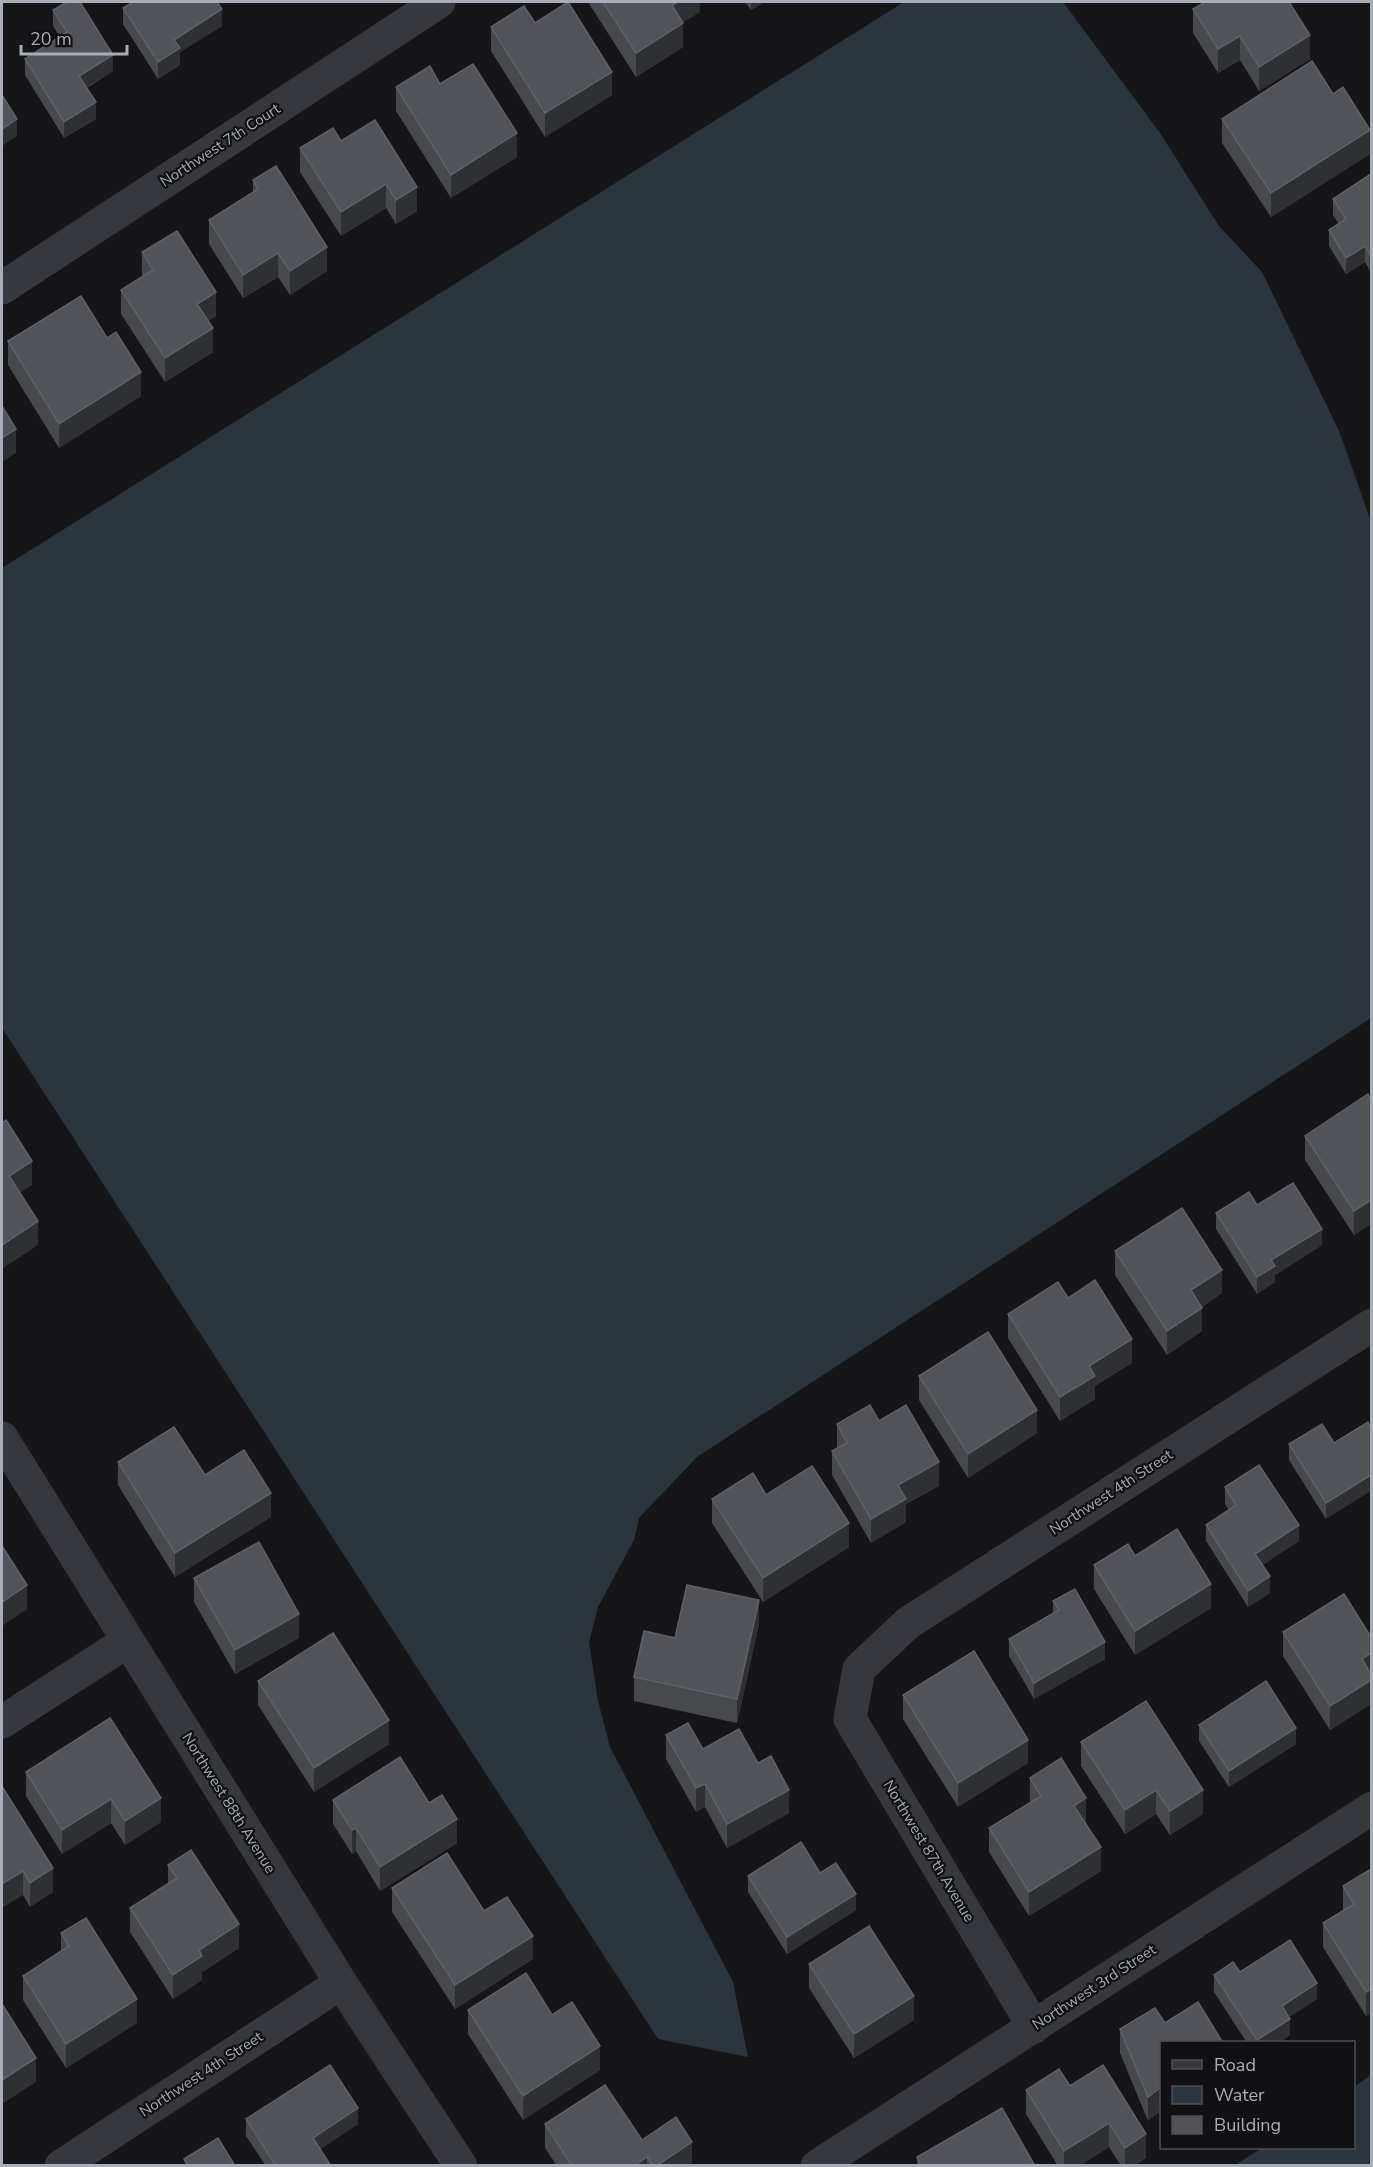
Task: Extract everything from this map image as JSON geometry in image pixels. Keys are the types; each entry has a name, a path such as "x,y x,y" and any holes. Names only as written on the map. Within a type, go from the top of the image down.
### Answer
{"street":[{"name":"Northwest 7th Court","path":"2,288 439,2"},
{"name":"Northwest 4th Street","path":"859,1669 908,1623 1371,1325"},
{"name":"Northwest 88th Avenue","path":"2,1438 341,1983 461,2166"},
{"path":"2,1722 128,1641"},
{"name":"Northwest 87th Avenue","path":"859,1669 850,1719 1034,2026"},
{"name":"Northwest 3rd Street","path":"817,2166 1371,1808"},
{"name":"Northwest 4th Street","path":"61,2166 341,1983"}],"water":[{"path":"904,2 1063,2 1160,133 1219,226 1262,272 1340,433 1371,522 1371,1018 697,1457 639,1518 634,1540 598,1607 589,1642 598,1701 610,1747 733,1982 748,2057 658,2039 2,1028 2,568"},
{"path":"1371,2075 1371,2162 1366,2166 1235,2165 1260,2149 1355,2149 1355,2086"}],"building":[{"path":"67,2 80,2 113,55 79,76 96,102 64,122 25,59 67,32 53,10"},
{"path":"133,2 217,2 222,9 174,40 180,48 158,62 123,8"},
{"path":"568,2 612,72 545,113 491,27 524,6 535,23"},
{"path":"603,2 678,2 672,5 683,23 636,53"},
{"path":"1205,2 1289,2 1310,35 1259,67 1240,36 1218,49 1193,9"},
{"path":"1312,61 1333,94 1343,87 1370,130 1271,193 1222,119"},
{"path":"473,64 517,133 451,175 396,87 430,66 440,84"},
{"path":"2,95 17,119 2,129"},
{"path":"375,120 417,187 396,200 386,184 341,212 300,148 333,128 341,141"},
{"path":"276,166 327,247 290,271 278,253 243,275 209,220 258,189 253,180"},
{"path":"1371,174 1371,256 1365,246 1346,258 1329,230 1346,219 1333,199"},
{"path":"177,231 216,292 197,304 213,328 165,358 121,290 153,270 142,252"},
{"path":"81,296 107,338 116,332 141,372 59,424 8,341"},
{"path":"2,406 16,429 2,438"},
{"path":"1368,1094 1371,1100 1371,1200 1354,1211 1305,1136"},
{"path":"6,1120 32,1161 9,1176 38,1221 2,1245 2,1123"},
{"path":"1293,1183 1322,1229 1271,1260 1275,1266 1257,1277 1216,1213 1249,1192 1257,1205"},
{"path":"1182,1208 1222,1270 1191,1290 1202,1308 1167,1331 1115,1251"},
{"path":"1095,1280 1132,1339 1089,1366 1095,1376 1060,1397 1008,1314 1058,1282 1068,1298"},
{"path":"988,1332 1037,1410 968,1454 919,1376"},
{"path":"870,1405 879,1421 906,1405 939,1462 898,1485 906,1499 871,1519 832,1451 847,1443 837,1424"},
{"path":"1368,1422 1371,1428 1371,1475 1326,1503 1289,1444 1322,1424 1334,1443"},
{"path":"174,1427 205,1475 244,1450 271,1493 175,1553 118,1462"},
{"path":"1259,1465 1299,1525 1255,1554 1270,1576 1248,1591 1206,1525 1236,1505 1225,1487"},
{"path":"812,1466 849,1523 763,1578 712,1499 753,1473 766,1495"},
{"path":"1177,1529 1211,1584 1135,1631 1094,1565 1128,1544 1135,1556"},
{"path":"259,1542 299,1614 235,1650 194,1578"},
{"path":"2,1546 27,1585 2,1602"},
{"path":"687,1585 759,1600 737,1699 634,1677 644,1631 675,1638"},
{"path":"1075,1589 1105,1642 1034,1683 1009,1639 1059,1610 1053,1601"},
{"path":"1344,1594 1371,1637 1371,1653 1362,1659 1371,1674 1371,1680 1330,1706 1283,1632"},
{"path":"333,1633 389,1720 314,1768 258,1681"},
{"path":"974,1651 1028,1740 958,1783 903,1695"},
{"path":"1266,1681 1296,1728 1229,1771 1199,1725"},
{"path":"1146,1701 1203,1790 1170,1811 1156,1790 1125,1810 1081,1742"},
{"path":"110,1718 161,1798 125,1821 111,1799 62,1830 26,1772"},
{"path":"688,1723 703,1749 739,1729 758,1763 771,1756 789,1790 727,1824 705,1784 696,1788 666,1735"},
{"path":"400,1757 429,1803 442,1795 457,1819 380,1867 356,1828 352,1830 333,1800"},
{"path":"1061,1758 1086,1798 1074,1806 1101,1847 1029,1892 989,1828 1041,1796 1030,1778"},
{"path":"3,1788 53,1868 30,1883 23,1871 2,1884"},
{"path":"801,1842 820,1873 836,1863 856,1894 787,1937 748,1876"},
{"path":"191,1850 239,1924 199,1950 202,1956 173,1975 130,1908 177,1878 168,1865"},
{"path":"447,1853 484,1911 507,1897 533,1936 455,1985 392,1888"},
{"path":"1371,1869 1371,1989 1366,1992 1323,1923 1354,1904 1343,1886"},
{"path":"86,1918 137,1999 66,2044 23,1976 69,1946 61,1933"},
{"path":"869,1926 914,1996 854,2034 809,1964"},
{"path":"1290,1940 1317,1983 1282,2006 1290,2019 1257,2040 1214,1975 1233,1962 1240,1972"},
{"path":"526,1973 552,2015 572,2002 600,2046 523,2096 468,2010"},
{"path":"1198,2002 1222,2041 1160,2041 1160,2088 1148,2097 1120,2029 1155,2008 1165,2023"},
{"path":"2,2004 36,2058 2,2080"},
{"path":"330,2065 358,2108 313,2138 331,2166 276,2166 246,2119"},
{"path":"1103,2065 1146,2134 1125,2148 1109,2123 1064,2151 1026,2090 1059,2069 1070,2086"},
{"path":"605,2085 642,2140 676,2117 692,2142 656,2166 653,2166 647,2157 634,2166 572,2166 545,2124"},
{"path":"1002,2108 1035,2166 921,2166 917,2157"},
{"path":"218,2138 235,2166 188,2166 184,2159"}]}
